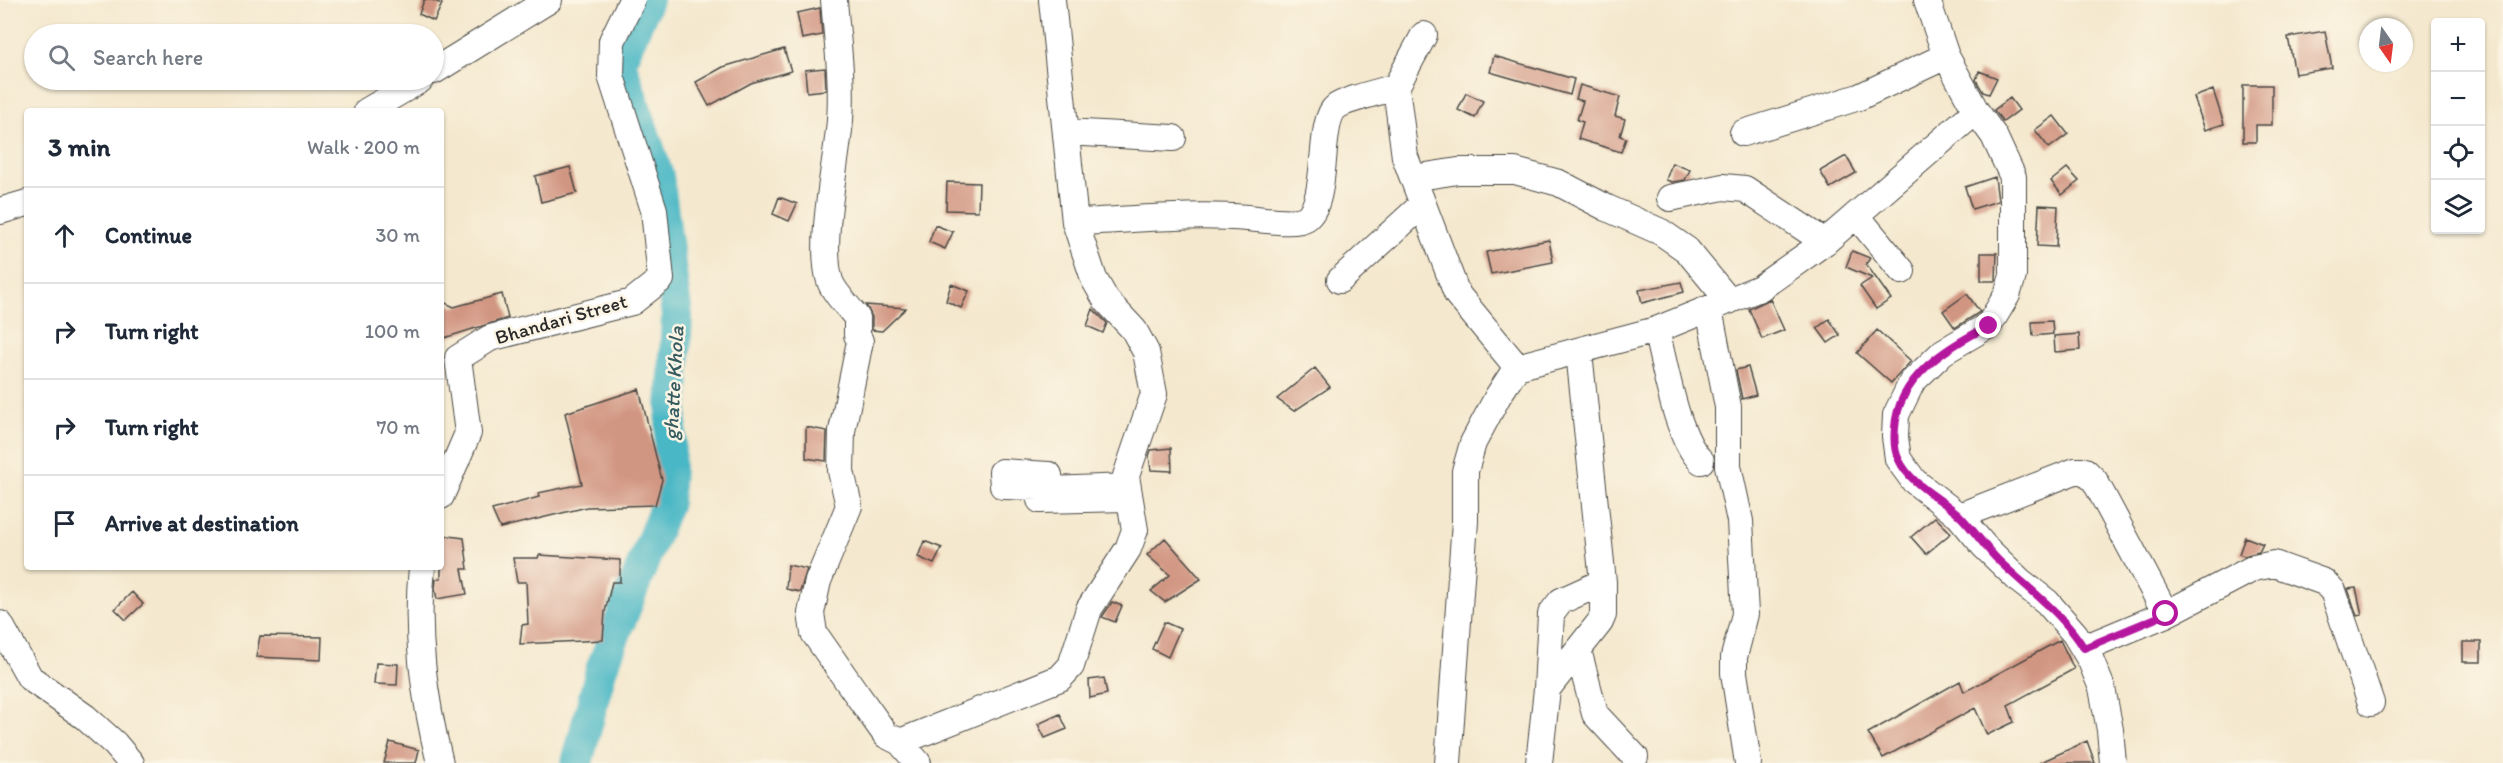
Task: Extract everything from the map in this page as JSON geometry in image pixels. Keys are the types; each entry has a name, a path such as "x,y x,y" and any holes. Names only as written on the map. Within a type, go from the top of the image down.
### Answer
{"street":[{"path":"444,64 520,7 549,0"},
{"name":"Bhandari Street","path":"444,489 468,433 458,358 490,338 632,302 661,279 654,210 611,76 612,41 632,0"},
{"path":"834,0 840,79 840,119 827,260 830,282 857,318 856,335 860,341 842,430 841,471 849,506 819,581 811,613 814,633 844,678 886,735 900,742 918,763"},
{"path":"900,742 1060,678 1071,666 1089,609 1128,549 1135,530 1127,493 1126,476 1154,394 1152,375 1146,352 1134,330 1106,300 1094,279 1075,222 1052,0"},
{"path":"1927,0 1946,56 1976,111 1994,136 2013,177 2013,276 2007,295 1989,326 1943,352 1912,382 1896,415 1894,437 1898,459 1914,481 1959,516 1983,546 2062,616 2084,648 2102,688 2110,730 2113,763"},
{"path":"1424,35 1396,87 1405,157 1457,294 1516,367"},
{"path":"1743,133 1859,97 1946,56"},
{"path":"1075,222 1228,216 1288,221 1304,220 1314,211 1318,195 1328,116 1337,106 1396,87"},
{"path":"373,108 403,90"},
{"path":"1448,763 1465,521 1465,471 1473,443 1516,367 1656,330 1760,288 1825,242 1976,111"},
{"path":"1066,132 1173,138"},
{"path":"1413,178 1458,171 1515,171 1559,183 1661,232 1687,250 1719,305 1728,407 1728,466 1740,521 1745,614 1734,657 1734,673 1748,763"},
{"path":"1670,198 1723,187 1745,189 1825,242"},
{"path":"0,211 24,204"},
{"path":"1340,280 1423,204"},
{"path":"1856,216 1902,272"},
{"path":"1656,330 1684,436 1694,454 1701,461"},
{"path":"1547,689 1600,622 1603,615 1603,582 1579,352"},
{"path":"1959,516 2075,471 2085,471 2096,482 2166,614"},
{"path":"2084,648 2166,614 2236,576 2274,564 2324,582 2333,591 2371,703"},
{"path":"422,570 418,624 420,663 440,763"},
{"path":"1539,763 1547,689 1551,614 1561,600 1603,582"},
{"path":"0,624 30,678 85,717 116,744 131,763"},
{"path":"1578,650 1595,714 1635,757"}],"building":[{"path":"424,0 442,4 434,21 419,14"},
{"path":"820,8 822,35 802,39 797,13"},
{"path":"2325,31 2332,68 2295,74 2288,37"},
{"path":"784,49 791,71 751,83 709,106 696,82 723,67"},
{"path":"1494,56 1574,79 1570,95 1490,72"},
{"path":"825,68 826,90 807,92 805,70"},
{"path":"1979,71 1997,78 1989,94 1983,92 1976,80"},
{"path":"1580,85 1620,97 1615,116 1625,119 1620,136 1626,138 1621,152 1578,139 1583,122 1577,120 1583,101 1576,99"},
{"path":"2243,85 2272,85 2272,125 2256,125 2256,142 2243,142"},
{"path":"2213,90 2224,124 2205,130 2194,97"},
{"path":"1466,93 1483,101 1475,118 1458,110"},
{"path":"2010,98 2019,110 2003,122 1994,110"},
{"path":"2054,116 2068,134 2049,148 2035,130"},
{"path":"1846,156 1856,173 1830,188 1820,171"},
{"path":"1672,163 1690,170 1685,180 1672,182 1666,180"},
{"path":"570,167 577,193 541,202 535,176"},
{"path":"2067,168 2079,181 2062,195 2051,181"},
{"path":"1995,177 1998,201 1972,209 1965,187"},
{"path":"947,182 979,183 978,211 946,210"},
{"path":"779,197 797,204 789,221 773,214"},
{"path":"2039,205 2058,206 2056,247 2037,246"},
{"path":"935,225 953,232 945,249 929,242"},
{"path":"1549,240 1553,262 1491,274 1486,252"},
{"path":"1852,251 1870,258 1866,264 1891,299 1876,309 1860,286 1872,278 1846,267"},
{"path":"1981,253 1997,253 1996,281 1981,281"},
{"path":"1681,282 1684,292 1642,303 1639,290"},
{"path":"951,284 969,291 961,308 946,301"},
{"path":"502,294 508,318 444,338 444,302 454,307"},
{"path":"1967,294 1980,312 1955,328 1943,311"},
{"path":"1770,299 1784,330 1762,339 1749,309"},
{"path":"866,305 906,308 882,331 872,330 872,317"},
{"path":"1093,309 1107,323 1103,333 1087,326"},
{"path":"1829,319 1840,335 1828,343 1817,328"},
{"path":"2052,321 2053,334 2033,336 2032,322"},
{"path":"1877,330 1911,361 1891,383 1857,353"},
{"path":"2079,334 2080,350 2055,352 2054,336"},
{"path":"1748,367 1756,395 1742,399 1736,370"},
{"path":"1315,368 1330,387 1294,411 1277,399"},
{"path":"639,389 662,480 655,505 587,507 500,528 492,510 539,497 538,493 582,484 565,413"},
{"path":"806,427 827,431 826,461 806,458"},
{"path":"1171,448 1172,471 1151,470 1149,456 1151,450"},
{"path":"1935,517 1951,533 1926,554 1911,537"},
{"path":"444,535 464,538 468,569 462,569 467,594 437,599 436,579 441,578 441,570 444,570"},
{"path":"2245,537 2263,544 2259,552 2244,556 2239,554"},
{"path":"1165,538 1201,579 1165,602 1151,591 1170,575 1147,555"},
{"path":"924,541 942,548 934,564 918,557"},
{"path":"539,555 620,560 620,582 612,582 605,612 603,640 520,644 522,625 528,624 526,582 517,582 513,558 538,558"},
{"path":"788,565 807,569 800,592 786,589"},
{"path":"2356,588 2362,615 2357,616 2348,589"},
{"path":"132,592 143,604 126,620 115,609"},
{"path":"1112,602 1122,606 1115,622 1102,617"},
{"path":"1164,622 1180,629 1168,657 1152,649"},
{"path":"260,636 322,637 321,660 256,657"},
{"path":"2060,640 2074,669 2008,705 2014,722 1987,735 1975,708 1883,758 1868,733 1960,681 1964,692"},
{"path":"2463,642 2481,642 2481,662 2463,662"},
{"path":"376,663 398,664 397,685 374,684"},
{"path":"1104,678 1107,694 1090,698 1089,680"},
{"path":"1060,714 1067,729 1045,738 1038,724"},
{"path":"2087,741 2095,763 2039,763"},
{"path":"390,742 419,750 416,763 384,763"}],"waterway":[{"name":"ghatte Khola","path":"577,763 601,670 667,502 677,316 658,176 620,62 647,0"}],"route":[{"path":"1989,326 1964,338 1943,352 1912,382 1896,415 1894,437 1898,459 1914,481 1959,516 1983,546 2062,616 2084,648 2166,614"}]}
